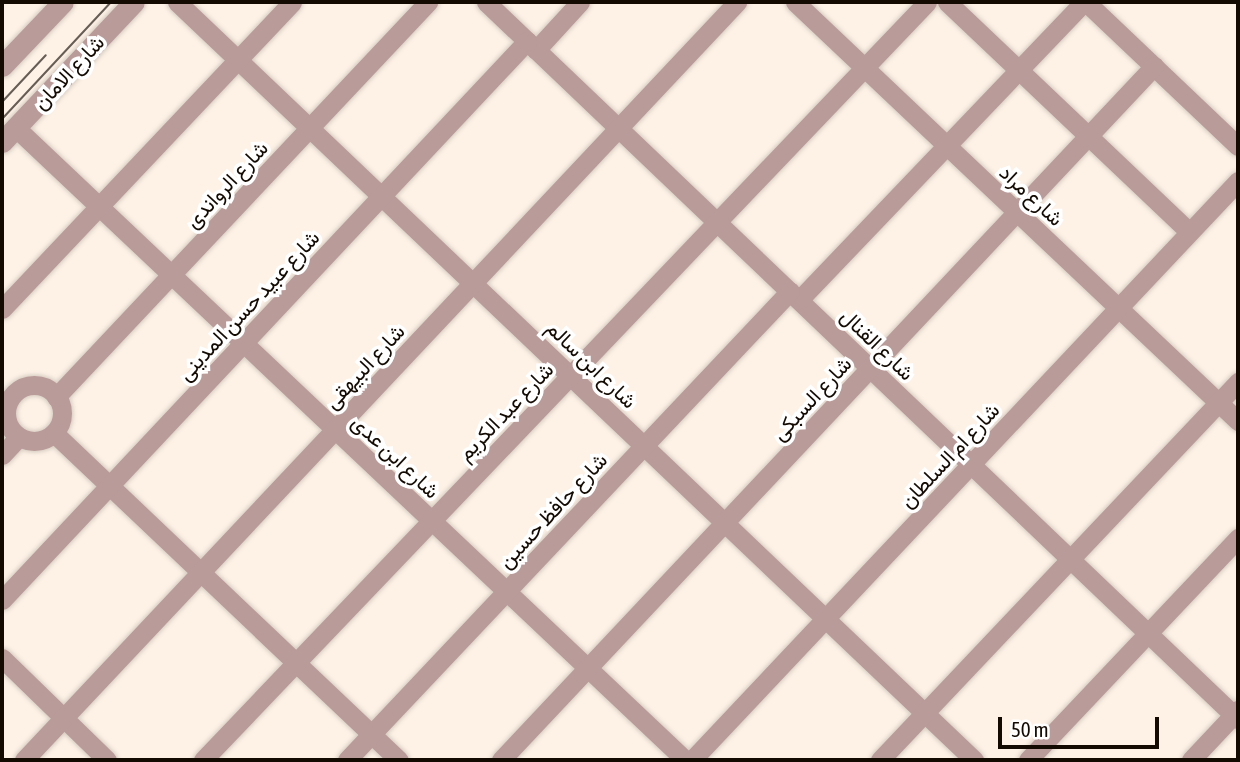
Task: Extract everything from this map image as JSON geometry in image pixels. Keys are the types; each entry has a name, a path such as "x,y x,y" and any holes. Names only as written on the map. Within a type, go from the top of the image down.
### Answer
{"street":[{"path":"2,66 63,2"},
{"name":"شارع الامان","path":"9,135 134,2"},
{"name":"شارع ابن سالم","path":"177,2 974,760"},
{"path":"2,309 292,2"},
{"name":"شارع الرواندى","path":"56,397 428,2"},
{"name":"شارع القنال","path":"486,2 1237,715"},
{"name":"شارع عبيد حسن المدينى","path":"2,600 382,196 532,45 580,2"},
{"name":"شارع البيهقى","path":"24,760 737,2"},
{"name":"شارع مراد","path":"795,2 1238,421"},
{"name":"شارع عبد الكريم","path":"203,760 927,2"},
{"path":"947,2 1189,232"},
{"path":"1085,2 1238,146"},
{"name":"شارع حافظ حسين","path":"347,760 644,446 947,145 1085,2"},
{"name":"شارع السبكى","path":"500,760 1154,66"},
{"name":"شارع ابن عدى","path":"9,135 99,206 685,760"},
{"name":"شارع ام السلطان","path":"692,760 1238,181"},
{"path":"880,760 1238,382"},
{"path":"35,386 56,397 62,415 54,433 31,441 19,437 8,422 8,389 35,386"},
{"path":"54,433 398,760"},
{"path":"2,455 19,437"},
{"path":"1028,760 1238,538"},
{"path":"2,658 62,720 107,760"},
{"path":"1191,760 1237,715"}],"tram line":[{"path":"2,119 111,2"},
{"path":"2,102 46,55"}]}
